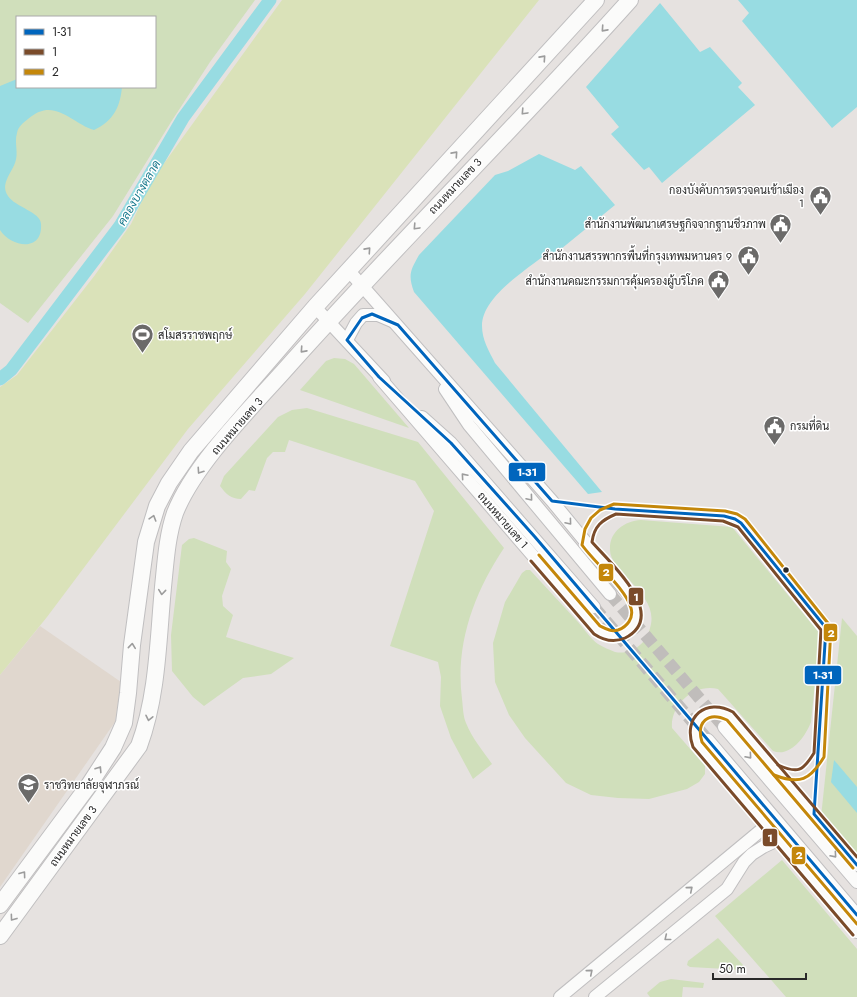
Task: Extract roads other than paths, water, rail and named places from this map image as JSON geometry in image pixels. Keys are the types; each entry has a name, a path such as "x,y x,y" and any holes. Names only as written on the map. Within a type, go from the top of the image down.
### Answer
{"street":[{"name":"ถนนหมายเลข 3","path":"0,905 89,785 113,748 124,723 132,645 146,542 158,503 191,451 315,307 596,0"},
{"name":"ถนนหมายเลข 3","path":"0,936 139,746 148,723 156,679 166,550 175,514 184,494 216,450 328,321 630,0"},
{"path":"349,271 415,345 469,425 610,594"},
{"name":"ถนนหมายเลข 1","path":"315,307 347,340 597,630 610,636 623,634 628,631 636,620 636,607 630,596 552,501 415,345"},
{"path":"347,340 359,319 368,314 378,315 398,325"},
{"name":"ถนนหมายเลข 1","path":"379,377 451,443 594,607"},
{"path":"857,866 730,716 719,711 712,711 705,714 696,723 694,727 694,739 697,744 857,932"},
{"path":"724,727 857,882"},
{"path":"708,740 857,915"},
{"path":"560,997 766,826"},
{"path":"595,997 727,889 744,862 752,854 778,840"},
{"path":"719,865 730,863 735,869 727,889"}],"water":[{"path":"738,0 857,0 857,107 832,128 742,21 749,13"},
{"path":"660,3 700,52 710,47 742,83 738,87 755,105 662,183 649,167 644,170 611,134 619,127 586,87"},
{"path":"16,79 16,88 122,88 117,107 111,118 94,130 62,113 46,110 37,113 24,122 18,129 16,137 16,159 5,187 11,200 37,216 40,220 40,233 37,239 32,243 26,244 12,241 0,230 0,86"},
{"path":"539,154 575,170 581,166 615,205 550,258 546,254 506,286 489,305 484,315 482,326 483,336 495,363 602,492 588,494 414,292 411,281 412,269 419,255 495,175 508,171"},
{"path":"834,760 857,787 857,813 831,782"}],"waterway":[{"name":"คลองบางตลาด","path":"0,379 11,370 120,226 183,118 270,0"}],"tunnel":[{"path":"610,594 724,727"},
{"path":"594,607 708,740"}],"place":[{"name":"กองบังคับการตรวจคนเข้าเมือง 1","path":"820,216"},
{"name":"สำนักงานพัฒนาเศรษฐกิจจากฐานชีวภาพ","path":"781,244"},
{"name":"สำนักงานสรรพากรพื้นที่กรุงเทพมหานคร 9","path":"748,276"},
{"name":"สำนักงานคณะกรรมการคุ้มครองผู้บริโภค","path":"719,300"},
{"name":"สโมสรราชพฤกษ์","path":"142,354"},
{"name":"กรมที่ดิน","path":"774,446"},
{"name":"ราชวิทยาลัยจุฬาภรณ์","path":"29,804"}]}
